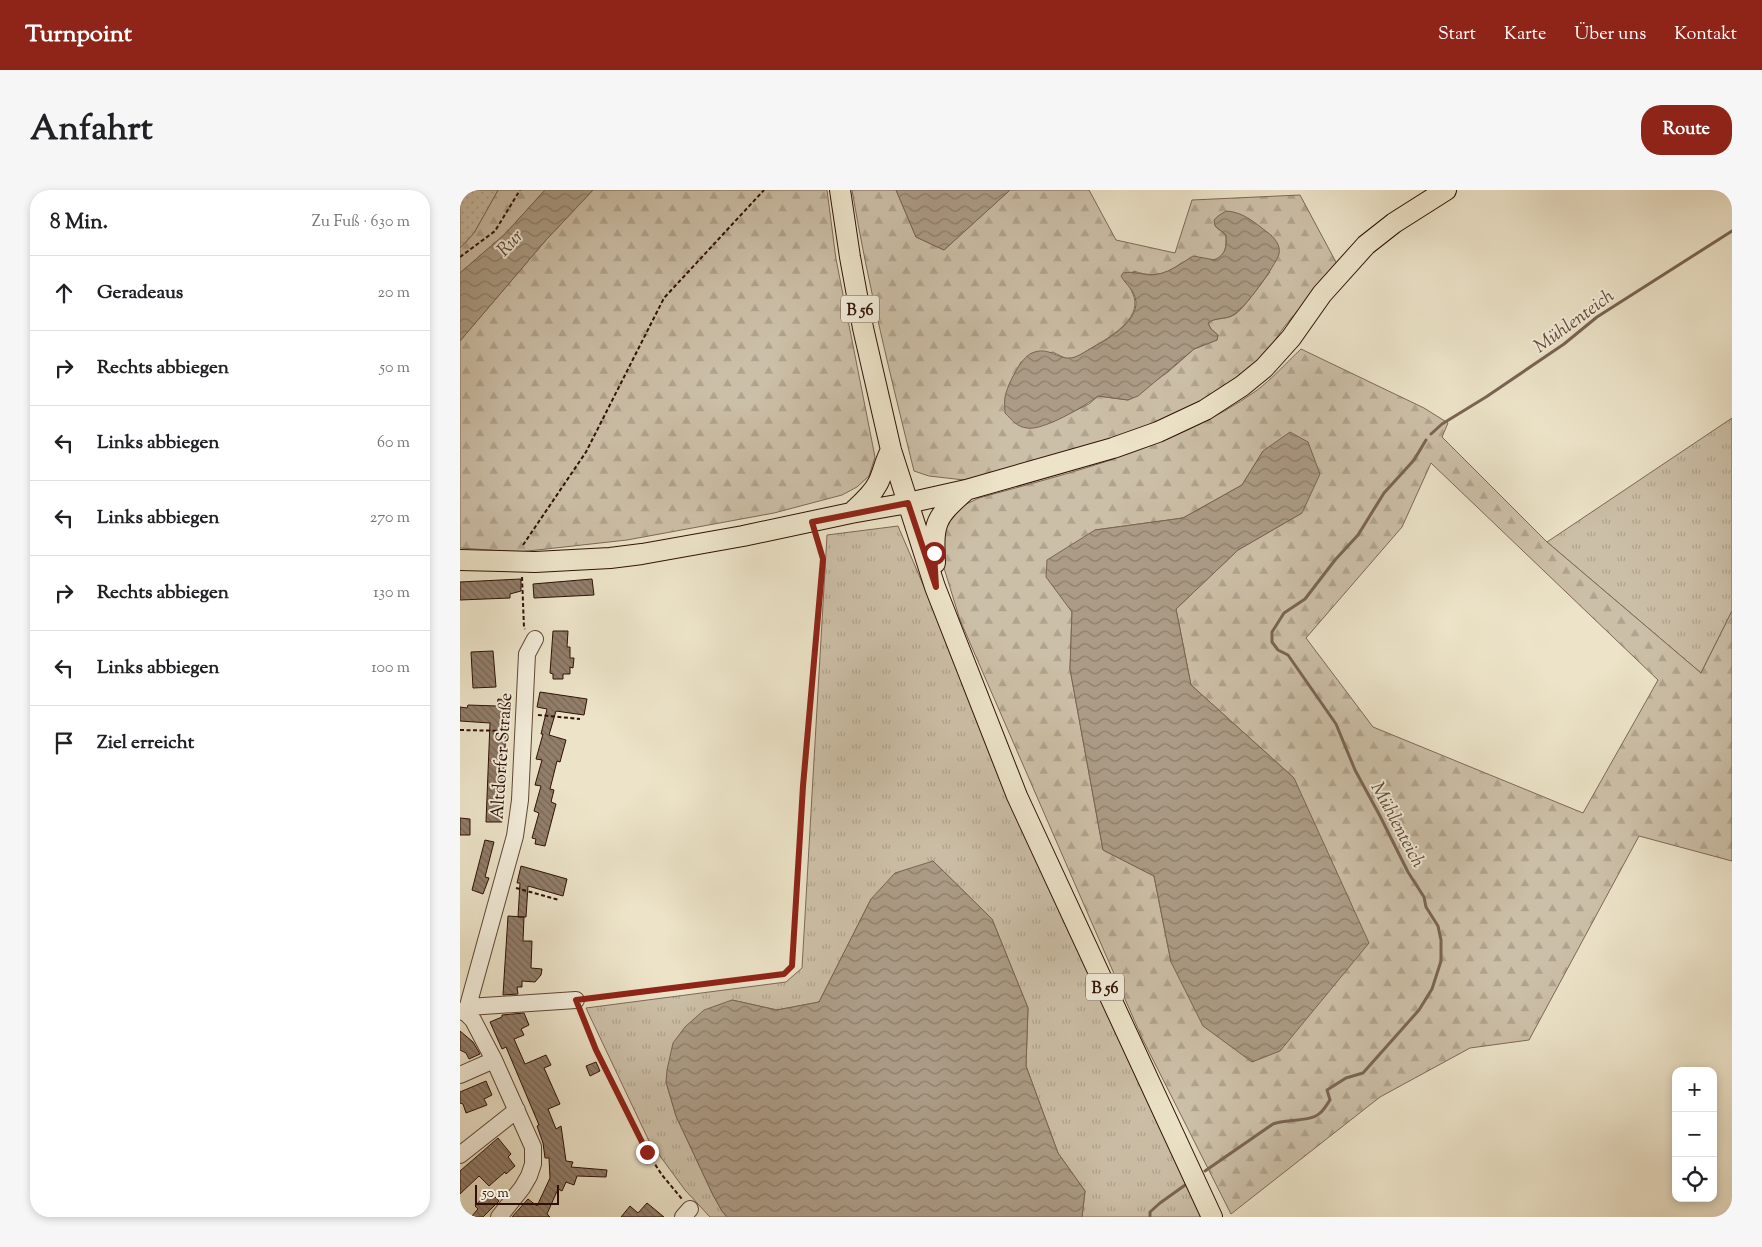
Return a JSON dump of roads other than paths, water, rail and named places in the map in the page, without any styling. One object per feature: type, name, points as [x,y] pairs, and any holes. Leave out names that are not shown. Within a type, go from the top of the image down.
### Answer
[{"type":"main road","name":"B 56","points":[[840,190],[860,310],[891,450],[936,587],[1017,796],[1212,1217]]},
{"type":"main road","points":[[460,560],[535,562],[642,554],[812,522],[966,490],[1113,448],[1158,432],[1205,410],[1242,386],[1264,368],[1291,338],[1322,294],[1349,262],[1366,245],[1433,193]]},
{"type":"main road","points":[[851,513],[865,500],[879,482],[885,461],[891,450]]},
{"type":"main road","points":[[936,587],[934,534],[938,519],[945,509],[966,490]]},
{"type":"street","name":"Altdorfer Straße","points":[[465,1010],[515,836],[520,800],[527,654],[535,639]]},
{"type":"street","points":[[465,1010],[576,1000]]},
{"type":"street","points":[[465,1010],[473,1020],[494,1060],[533,1147],[533,1164],[529,1176],[499,1217]]},
{"type":"street","points":[[460,1075],[494,1060]]},
{"type":"street","points":[[460,1155],[517,1110]]},
{"type":"water","name":"Rur","points":[[545,190],[593,190],[546,240],[460,341],[460,273],[505,234]]},
{"type":"water","points":[[896,190],[1010,190],[944,250],[916,237]]},
{"type":"water","points":[[1226,211],[1243,215],[1270,234],[1278,244],[1279,254],[1266,277],[1238,312],[1230,317],[1208,323],[1211,329],[1218,335],[1217,340],[1194,349],[1138,396],[1128,400],[1098,396],[1064,417],[1034,428],[1020,426],[1005,413],[1006,392],[1015,372],[1023,360],[1032,353],[1043,351],[1065,358],[1074,357],[1104,341],[1126,324],[1135,310],[1136,302],[1132,291],[1121,276],[1123,273],[1156,275],[1173,268],[1193,256],[1215,260],[1222,255],[1226,247],[1226,235],[1215,226],[1214,220]]},
{"type":"water","points":[[1290,432],[1308,442],[1320,474],[1302,513],[1238,550],[1176,609],[1191,685],[1294,778],[1369,943],[1280,1051],[1252,1062],[1203,1026],[1171,962],[1154,876],[1103,850],[1070,669],[1072,612],[1046,577],[1047,560],[1095,530],[1183,518],[1242,485],[1263,451]]},
{"type":"water","points":[[933,861],[992,919],[1028,1008],[1026,1066],[1058,1153],[1085,1191],[1082,1217],[727,1217],[713,1195],[676,1116],[666,1082],[673,1043],[685,1027],[704,1010],[732,1000],[777,1010],[819,1002],[871,899],[895,873]]},
{"type":"waterway","name":"Mühlenteich","points":[[1431,434],[1442,424],[1486,397],[1564,344],[1597,317],[1732,231]]},
{"type":"waterway","name":"Mühlenteich","points":[[1205,1171],[1273,1124],[1311,1118],[1321,1112],[1330,1100],[1327,1090],[1346,1078],[1363,1073],[1419,1010],[1432,989],[1441,961],[1441,940],[1438,926],[1426,907],[1424,897],[1408,872],[1355,770],[1336,724],[1288,655],[1278,650],[1272,642],[1272,632],[1284,613],[1305,599],[1335,560],[1358,535],[1384,493],[1414,460],[1426,440]]},
{"type":"waterway","name":"Mühlenteich","points":[[1150,1217],[1150,1212],[1160,1203],[1188,1183]]}]
